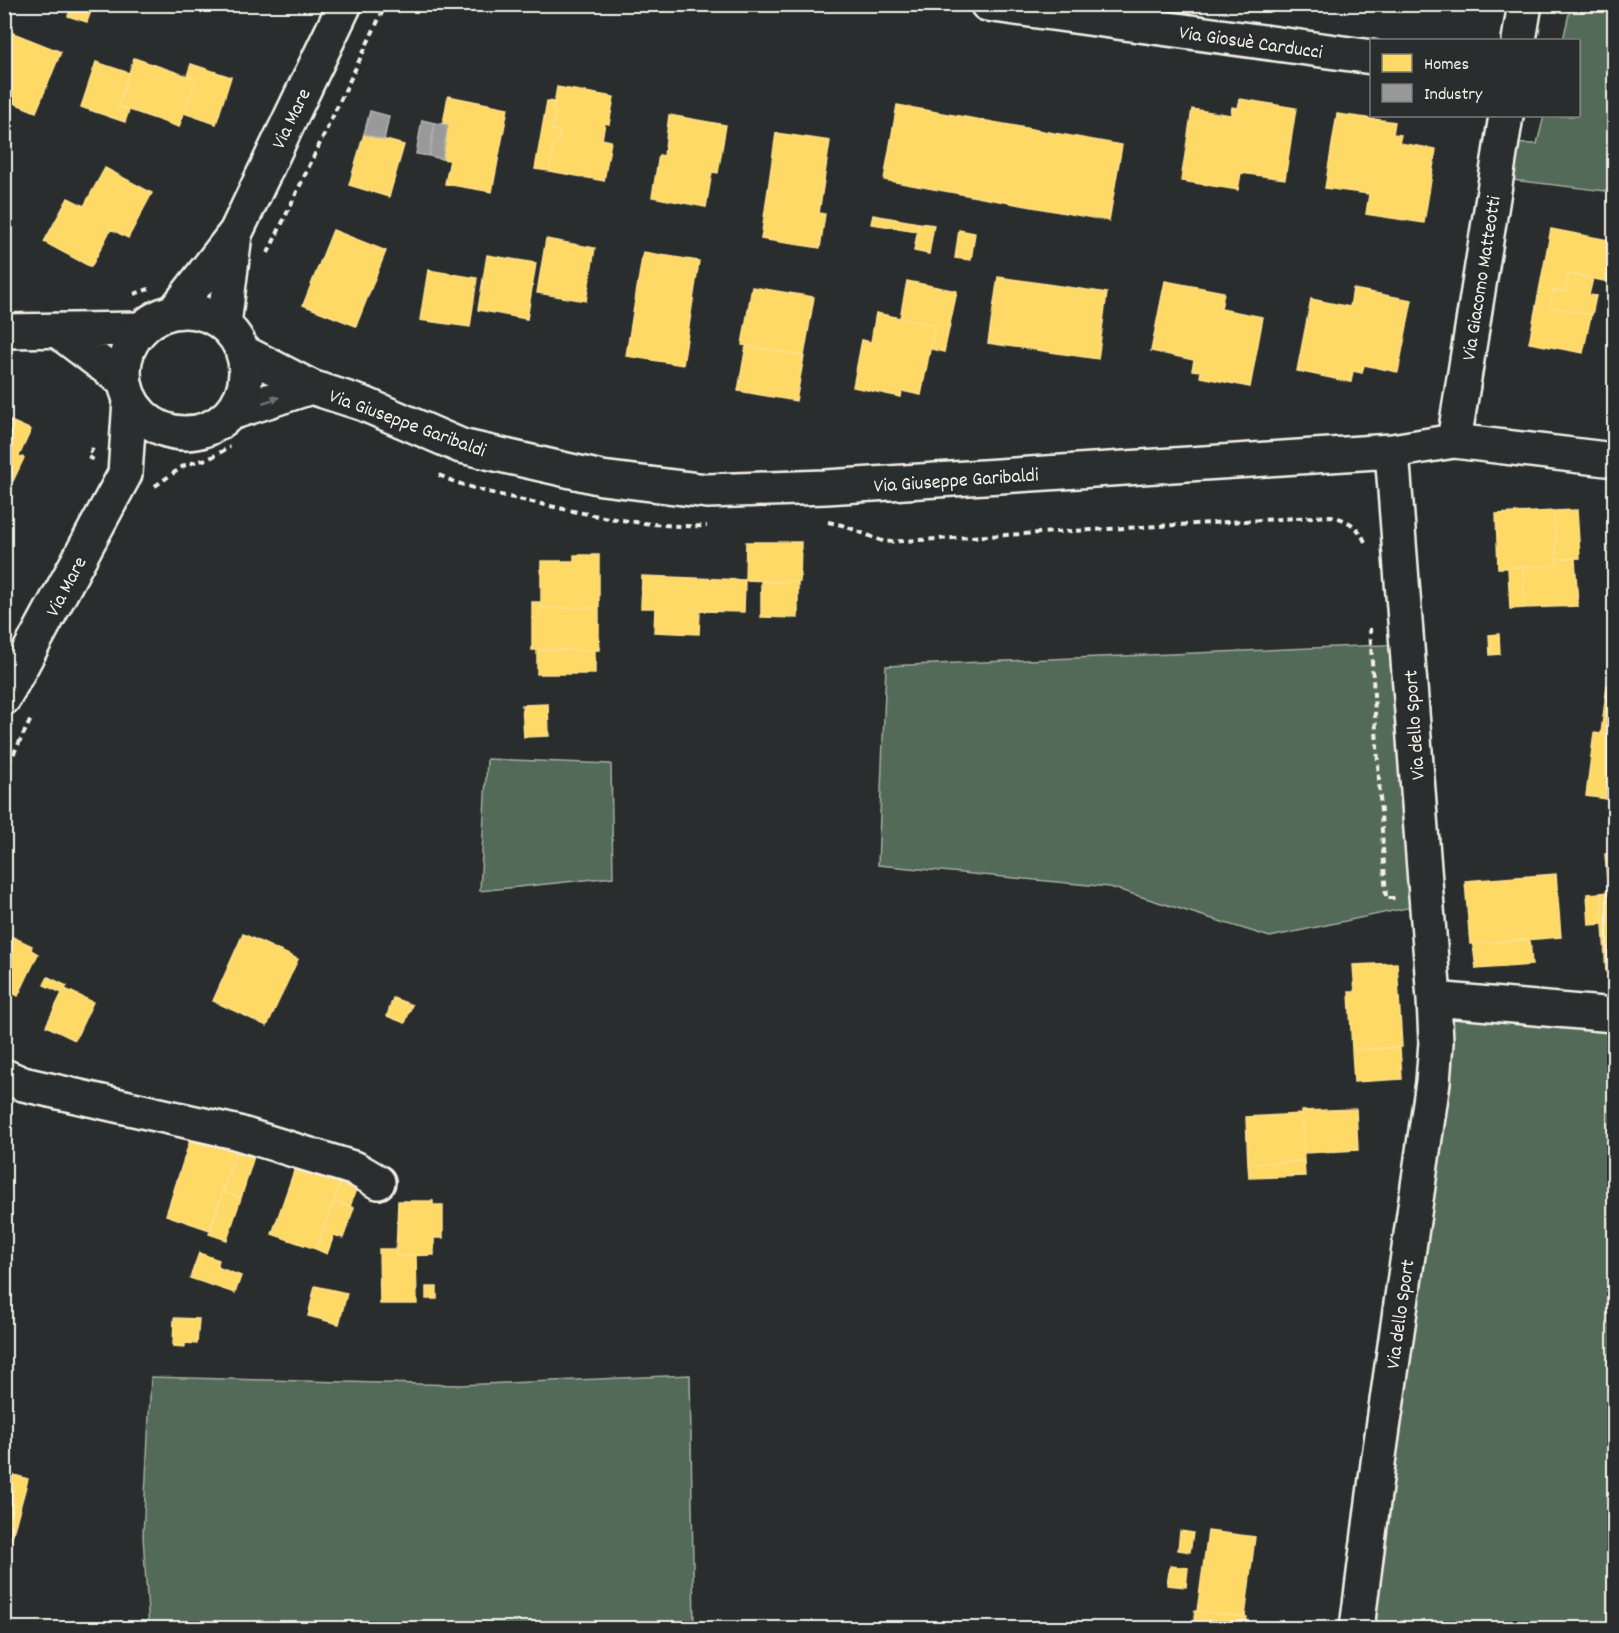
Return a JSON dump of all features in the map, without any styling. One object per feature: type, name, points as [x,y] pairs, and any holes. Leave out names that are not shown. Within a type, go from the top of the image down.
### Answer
[{"type":"street","name":"Via Mare","points":[[139,480],[125,362],[131,344],[142,329],[157,318],[174,312],[236,232],[345,4]]},
{"type":"street","name":"Via Giosuè Carducci","points":[[987,4],[1370,57]]},
{"type":"street","points":[[1519,39],[1526,4]]},
{"type":"street","name":"Via Giacomo Matteotti","points":[[1454,441],[1506,117]]},
{"type":"street","name":"Via Mare","points":[[224,325],[236,232]]},
{"type":"street","points":[[174,312],[192,311],[209,316],[224,325],[235,337],[243,352]]},
{"type":"street","points":[[4,331],[142,329]]},
{"type":"street","points":[[58,331],[127,390],[143,417],[160,428],[181,434]]},
{"type":"street","name":"Via Mare","points":[[4,698],[139,480],[181,434],[200,432],[217,425],[234,428],[245,384],[246,368],[243,352]]},
{"type":"street","name":"Via Giuseppe Garibaldi","points":[[243,352],[310,387],[364,404],[461,446],[602,478],[707,491],[826,487],[1392,451],[1454,441],[1614,460]]},
{"type":"street","name":"Via Giuseppe Garibaldi","points":[[234,428],[310,387]]},
{"type":"street","name":"Via dello Sport","points":[[1357,1629],[1378,1463],[1433,1082],[1436,1042],[1392,451]]},
{"type":"street","points":[[1434,999],[1614,1015]]},
{"type":"street","points":[[4,1076],[23,1084],[235,1132],[356,1168],[378,1182]]},
{"type":"path","points":[[266,257],[386,4]]},
{"type":"path","points":[[123,297],[154,286]]},
{"type":"path","points":[[139,480],[210,458],[234,428]]},
{"type":"path","points":[[88,457],[96,441]]},
{"type":"path","points":[[434,473],[455,483],[585,513],[627,521],[688,527],[712,526]]},
{"type":"path","points":[[819,522],[842,525],[885,542],[1331,516],[1345,519],[1357,527],[1365,541],[1365,553]]},
{"type":"path","points":[[1370,624],[1386,898],[1426,895]]},
{"type":"path","points":[[4,772],[35,711]]},
{"type":"green space","points":[[1571,5],[1614,5],[1614,192],[1496,178],[1502,143],[1537,144],[1544,117],[1580,117],[1580,39],[1563,39]]},
{"type":"green space","points":[[1407,644],[1426,904],[1270,937],[1110,887],[878,865],[886,666]]},
{"type":"green space","points":[[487,759],[611,764],[613,877],[480,891]]},
{"type":"green space","points":[[1434,999],[1614,1015],[1614,1628],[1357,1628]]},
{"type":"green space","points":[[690,1375],[694,1628],[149,1628],[143,1536],[151,1377],[459,1385]]},
{"type":"building: Homes","points":[[72,5],[91,11],[87,22],[68,16]]},
{"type":"building: Homes","points":[[8,31],[61,52],[36,112],[4,99],[4,41]]},
{"type":"building: Homes","points":[[134,58],[196,79],[179,127],[118,106]]},
{"type":"building: Homes","points":[[96,62],[129,73],[118,106],[129,110],[125,122],[81,107]]},
{"type":"building: Homes","points":[[191,64],[231,77],[216,124],[184,113],[196,79],[187,76]]},
{"type":"building: Homes","points":[[557,87],[614,97],[609,124],[605,123],[602,139],[611,141],[604,181],[549,171],[554,142],[558,142],[560,131],[552,130],[556,112],[553,111]]},
{"type":"building: Homes","points":[[448,96],[508,108],[492,192],[445,184],[450,160],[442,159],[448,125],[443,124]]},
{"type":"building: Homes","points":[[1240,99],[1296,108],[1285,179],[1241,173],[1238,190],[1181,181],[1192,109],[1231,115],[1232,107],[1238,108]]},
{"type":"building: Homes","points":[[547,101],[554,102],[553,111],[556,112],[552,130],[560,131],[558,142],[554,142],[549,171],[535,169]]},
{"type":"building: Homes","points":[[897,105],[1122,145],[1109,221],[884,180]]},
{"type":"building: Homes","points":[[1337,114],[1395,122],[1393,134],[1401,135],[1399,143],[1436,149],[1424,223],[1366,214],[1369,194],[1325,188]]},
{"type":"building: Homes","points":[[669,115],[726,125],[718,173],[712,172],[706,207],[652,197],[659,155],[664,156]]},
{"type":"building: Homes","points":[[776,133],[830,141],[819,213],[825,214],[820,248],[761,239]]},
{"type":"building: Homes","points":[[364,134],[404,145],[389,197],[349,185]]},
{"type":"building: Homes","points":[[105,168],[152,193],[128,238],[111,229],[91,267],[44,242],[68,198],[84,206]]},
{"type":"building: Homes","points":[[1614,190],[1614,210],[1611,209]]},
{"type":"building: Homes","points":[[873,215],[919,223],[917,231],[871,224]]},
{"type":"building: Homes","points":[[919,223],[934,225],[929,254],[914,251]]},
{"type":"building: Homes","points":[[1551,229],[1614,241],[1610,282],[1569,274],[1565,292],[1553,290],[1550,307],[1591,315],[1583,353],[1529,343]]},
{"type":"building: Homes","points":[[333,230],[386,251],[356,326],[303,305]]},
{"type":"building: Homes","points":[[959,230],[975,233],[971,260],[955,258]]},
{"type":"building: Homes","points":[[546,239],[595,248],[586,301],[537,293]]},
{"type":"building: Homes","points":[[643,252],[699,261],[683,365],[626,356]]},
{"type":"building: Homes","points":[[487,255],[536,263],[527,319],[478,310]]},
{"type":"building: Homes","points":[[428,270],[477,278],[470,327],[420,320]]},
{"type":"building: Homes","points":[[1569,274],[1593,278],[1589,295],[1596,296],[1592,315],[1550,307],[1553,290],[1565,292]]},
{"type":"building: Homes","points":[[998,277],[1107,293],[1098,359],[988,343]]},
{"type":"building: Homes","points":[[907,281],[957,291],[944,352],[931,349],[935,325],[900,318]]},
{"type":"building: Homes","points":[[1165,281],[1224,292],[1221,309],[1263,317],[1250,387],[1200,377],[1201,371],[1192,370],[1194,360],[1151,351]]},
{"type":"building: Homes","points":[[752,287],[814,297],[804,356],[742,345]]},
{"type":"building: Homes","points":[[1353,289],[1412,300],[1398,372],[1364,365],[1362,373],[1353,371],[1351,382],[1297,371],[1311,299],[1350,307]]},
{"type":"building: Homes","points":[[876,313],[935,325],[921,395],[902,391],[901,397],[853,387],[862,340],[871,342]]},
{"type":"building: Homes","points":[[746,346],[804,356],[796,401],[738,391]]},
{"type":"building: Homes","points":[[4,418],[31,430],[19,456],[24,458],[13,481],[4,477]]},
{"type":"building: Homes","points":[[1577,510],[1580,558],[1557,559],[1554,511]]},
{"type":"building: Homes","points":[[1554,511],[1557,565],[1498,568],[1496,514]]},
{"type":"building: Homes","points":[[746,542],[801,542],[800,582],[745,580]]},
{"type":"building: Homes","points":[[574,555],[599,555],[599,608],[541,608],[541,561],[574,561]]},
{"type":"building: Homes","points":[[1575,558],[1578,606],[1525,608],[1523,567],[1557,565],[1557,559]]},
{"type":"building: Homes","points":[[1523,567],[1525,608],[1510,609],[1508,568]]},
{"type":"building: Homes","points":[[642,576],[745,580],[744,612],[700,611],[699,634],[654,632],[655,608],[641,608]]},
{"type":"building: Homes","points":[[761,582],[798,582],[798,618],[761,617]]},
{"type":"building: Homes","points":[[532,602],[541,602],[541,608],[599,608],[599,650],[532,650]]},
{"type":"building: Homes","points":[[1499,634],[1500,654],[1490,655],[1489,635]]},
{"type":"building: Homes","points":[[537,650],[595,650],[595,674],[537,674]]},
{"type":"building: Homes","points":[[1607,685],[1614,686],[1614,736],[1601,734]]},
{"type":"building: Homes","points":[[548,704],[549,736],[524,737],[522,705]]},
{"type":"building: Homes","points":[[1594,733],[1614,736],[1614,800],[1586,796]]},
{"type":"building: Homes","points":[[1614,853],[1614,972],[1606,972],[1601,893],[1608,892],[1605,854]]},
{"type":"building: Homes","points":[[1556,874],[1561,937],[1470,944],[1465,881]]},
{"type":"building: Homes","points":[[1601,893],[1603,924],[1589,925],[1587,894]]},
{"type":"building: Homes","points":[[4,933],[32,946],[31,950],[38,954],[18,996],[11,992],[4,1006]]},
{"type":"building: Homes","points":[[243,934],[298,959],[267,1026],[213,1001]]},
{"type":"building: Homes","points":[[1530,939],[1532,965],[1476,969],[1473,944]]},
{"type":"building: Homes","points":[[1397,963],[1402,1047],[1352,1050],[1349,992],[1355,992],[1353,965]]},
{"type":"building: Homes","points":[[48,977],[67,986],[65,989],[93,1002],[75,1040],[46,1026],[62,993],[44,985]]},
{"type":"building: Homes","points":[[393,998],[412,1005],[405,1023],[387,1016]]},
{"type":"building: Homes","points":[[1400,1048],[1402,1079],[1354,1082],[1352,1050]]},
{"type":"building: Homes","points":[[1356,1109],[1358,1150],[1304,1153],[1302,1111]]},
{"type":"building: Homes","points":[[1302,1114],[1304,1161],[1248,1164],[1246,1117]]},
{"type":"building: Homes","points":[[194,1128],[237,1147],[210,1230],[166,1215]]},
{"type":"building: Homes","points":[[237,1147],[255,1153],[241,1198],[223,1192]]},
{"type":"building: Homes","points":[[299,1157],[344,1173],[316,1249],[272,1234]]},
{"type":"building: Homes","points":[[1304,1161],[1305,1176],[1249,1178],[1248,1164]]},
{"type":"building: Homes","points":[[342,1177],[358,1183],[350,1207],[334,1201]]},
{"type":"building: Homes","points":[[223,1192],[241,1198],[227,1240],[209,1234]]},
{"type":"building: Homes","points":[[334,1201],[354,1208],[343,1238],[334,1235],[327,1254],[316,1249]]},
{"type":"building: Homes","points":[[398,1201],[433,1201],[433,1205],[443,1205],[443,1238],[434,1238],[434,1255],[396,1256]]},
{"type":"building: Homes","points":[[379,1249],[396,1249],[396,1256],[416,1255],[417,1304],[380,1304]]},
{"type":"building: Homes","points":[[199,1253],[219,1260],[217,1267],[241,1276],[235,1293],[190,1278]]},
{"type":"building: Homes","points":[[315,1286],[347,1293],[339,1324],[308,1316]]},
{"type":"building: Homes","points":[[426,1287],[437,1287],[437,1299],[426,1299]]},
{"type":"building: Homes","points":[[174,1318],[199,1319],[197,1344],[185,1343],[185,1347],[173,1346]]},
{"type":"building: Homes","points":[[4,1472],[28,1479],[4,1566]]},
{"type":"building: Homes","points":[[1180,1531],[1193,1533],[1190,1552],[1178,1550]]},
{"type":"building: Homes","points":[[1208,1531],[1255,1537],[1245,1617],[1197,1611]]},
{"type":"building: Homes","points":[[1170,1566],[1188,1568],[1186,1587],[1167,1585]]},
{"type":"building: Homes","points":[[1195,1611],[1247,1617],[1246,1628],[1193,1628]]},
{"type":"building: Industry","points":[[370,111],[389,116],[384,140],[364,134]]},
{"type":"building: Industry","points":[[422,120],[435,123],[429,156],[416,154]]},
{"type":"building: Industry","points":[[435,123],[448,125],[442,159],[429,156]]}]
